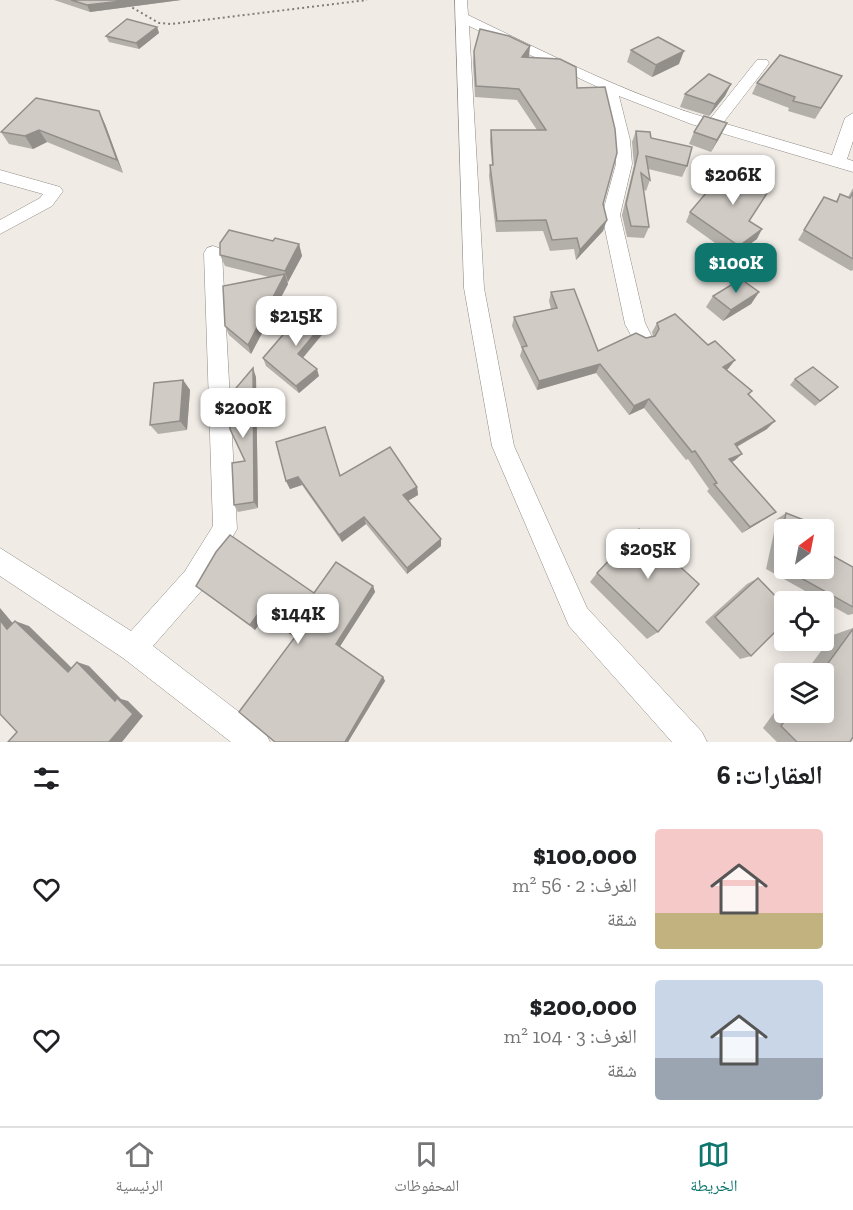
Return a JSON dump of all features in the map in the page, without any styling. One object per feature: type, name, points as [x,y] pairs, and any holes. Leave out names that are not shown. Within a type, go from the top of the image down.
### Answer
[{"type":"street","points":[[462,9],[609,86],[677,113],[845,165],[853,118]]},
{"type":"street","points":[[462,9],[474,288],[503,446],[578,617],[692,742]]},
{"type":"street","points":[[714,124],[762,63]]},
{"type":"street","points":[[609,86],[622,140],[624,164],[611,215],[635,324],[642,337]]},
{"type":"street","points":[[0,176],[54,190],[46,202],[0,228]]},
{"type":"street","points":[[133,648],[194,580],[225,529],[213,253]]},
{"type":"street","points":[[0,561],[133,648],[255,742]]},
{"type":"path","points":[[120,2],[159,23],[171,24],[367,0]]},
{"type":"building","points":[[71,0],[130,0],[87,5]]},
{"type":"building","points":[[127,19],[157,27],[136,43],[106,36]]},
{"type":"building","points":[[480,29],[509,36],[530,46],[522,57],[560,59],[576,67],[577,88],[605,87],[615,129],[617,153],[603,204],[607,220],[580,250],[577,238],[552,240],[546,220],[497,221],[490,165],[493,165],[491,130],[546,130],[519,89],[476,86],[474,51]]},
{"type":"building","points":[[658,37],[684,51],[656,65],[631,50]]},
{"type":"building","points":[[780,55],[842,76],[821,108],[793,101],[795,97],[757,83]]},
{"type":"building","points":[[709,74],[731,84],[715,104],[685,94]]},
{"type":"building","points":[[36,98],[99,111],[117,160],[39,130],[25,136],[1,132]]},
{"type":"building","points":[[704,116],[727,123],[717,140],[694,132]]},
{"type":"building","points":[[636,131],[650,132],[651,138],[692,147],[687,166],[646,156],[650,180],[641,173],[649,227],[631,226],[626,204],[638,153]]},
{"type":"building","points":[[736,170],[773,184],[749,221],[762,229],[739,246],[690,212],[717,180]]},
{"type":"building","points":[[853,192],[853,259],[804,230],[824,197],[837,202],[840,194],[850,198]]},
{"type":"building","points":[[229,230],[273,241],[275,238],[299,244],[285,271],[220,255],[220,243]]},
{"type":"building","points":[[285,274],[248,345],[225,326],[223,286]]},
{"type":"building","points":[[741,279],[759,292],[731,310],[713,296]]},
{"type":"building","points":[[574,289],[598,351],[636,333],[646,338],[655,336],[659,329],[657,323],[675,314],[708,345],[715,341],[735,360],[723,367],[752,391],[748,394],[775,421],[735,444],[742,454],[729,459],[776,512],[750,527],[714,484],[717,483],[695,451],[692,452],[649,399],[634,406],[600,364],[539,381],[522,347],[527,346],[514,317],[557,308],[551,292]]},
{"type":"building","points":[[307,307],[328,318],[298,354],[317,369],[296,386],[263,358]]},
{"type":"building","points":[[813,367],[838,387],[820,401],[795,379]]},
{"type":"building","points":[[253,368],[254,502],[234,505],[232,463],[245,461],[230,429],[228,393],[231,394]]},
{"type":"building","points":[[183,380],[180,421],[150,425],[154,383]]},
{"type":"building","points":[[325,427],[340,476],[390,447],[417,487],[403,495],[441,539],[407,568],[364,517],[339,535],[298,477],[286,481],[276,442]]},
{"type":"building","points":[[786,513],[801,519],[785,519]]},
{"type":"building","points":[[639,529],[699,584],[658,632],[597,573]]},
{"type":"building","points":[[230,535],[314,593],[336,562],[373,586],[336,644],[383,677],[345,742],[275,742],[239,712],[295,637],[260,611],[250,625],[196,586],[216,552]]},
{"type":"building","points":[[834,557],[853,567],[853,607],[834,596],[834,591],[824,591],[803,579],[834,579]]},
{"type":"building","points":[[758,578],[774,595],[774,633],[751,656],[715,617]]},
{"type":"building","points":[[0,620],[7,629],[15,621],[68,672],[77,662],[115,701],[117,698],[133,714],[109,742],[8,742],[17,732],[0,714]]},
{"type":"building","points":[[853,629],[853,737],[850,742],[797,742],[781,726],[783,723],[834,723],[834,663],[828,663]]}]
